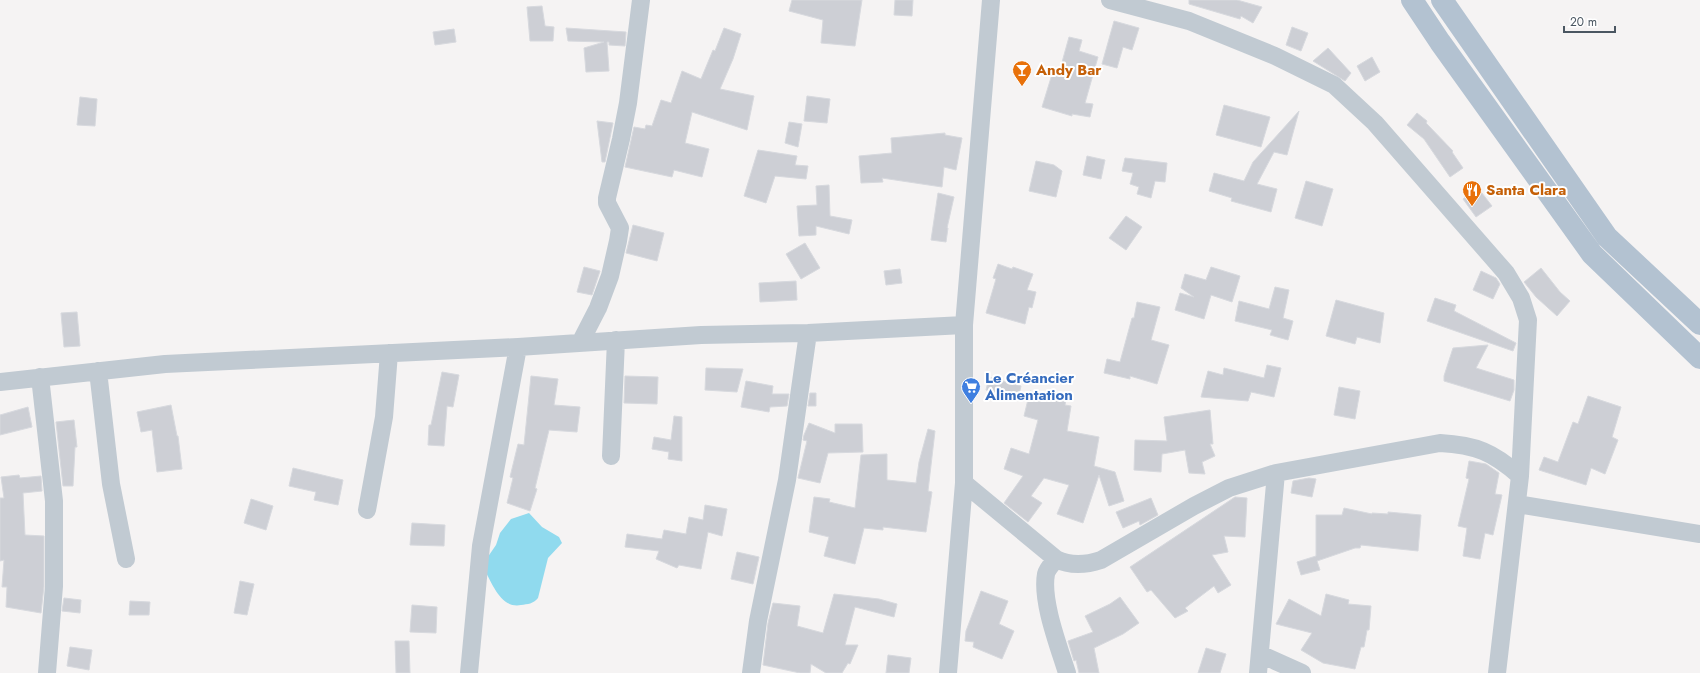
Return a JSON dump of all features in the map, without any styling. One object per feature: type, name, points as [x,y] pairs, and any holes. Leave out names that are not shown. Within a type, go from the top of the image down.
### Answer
[{"type":"main road","points":[[1412,0],[1440,42],[1592,254],[1700,358]]},
{"type":"main road","points":[[1442,0],[1607,237],[1700,324]]},
{"type":"street","points":[[580,343],[598,308],[610,276],[619,234],[620,228],[607,204],[607,198],[622,139],[641,0]]},
{"type":"street","points":[[948,673],[964,483],[964,325],[991,0]]},
{"type":"street","points":[[1110,0],[1189,21],[1275,56],[1334,85],[1375,123],[1506,273],[1521,298],[1528,320],[1520,476],[1497,673]]},
{"type":"street","points":[[0,382],[165,364],[518,347],[701,335],[808,333],[964,325]]},
{"type":"street","points":[[751,673],[758,621],[787,480],[808,333]]},
{"type":"street","points":[[611,456],[616,340]]},
{"type":"street","points":[[469,673],[481,546],[518,347]]},
{"type":"street","points":[[366,510],[384,417],[389,353]]},
{"type":"street","points":[[98,371],[111,484],[126,559]]},
{"type":"street","points":[[40,377],[54,501],[54,586],[47,673]]},
{"type":"street","points":[[964,483],[1056,559],[1065,564],[1090,563],[1101,560],[1228,488],[1276,473],[1440,443],[1462,444],[1482,450],[1501,459],[1520,476]]},
{"type":"street","points":[[1258,673],[1276,473]]},
{"type":"street","points":[[1516,504],[1700,534]]},
{"type":"street","points":[[1056,559],[1046,573],[1046,593],[1053,631],[1067,673]]},
{"type":"street","points":[[1260,654],[1302,673]]},
{"type":"water","points":[[529,513],[542,527],[559,537],[562,543],[548,558],[538,598],[530,603],[514,605],[507,603],[502,599],[493,587],[483,567],[485,561],[496,545],[500,533],[511,519]]},
{"type":"building","points":[[792,0],[862,0],[855,46],[821,43],[823,20],[789,11]]},
{"type":"building","points":[[895,0],[913,0],[912,16],[894,15]]},
{"type":"building","points":[[1189,0],[1237,0],[1262,7],[1253,23],[1241,16],[1240,19],[1189,4]]},
{"type":"building","points":[[542,6],[545,26],[554,27],[553,41],[530,41],[527,7]]},
{"type":"building","points":[[1114,21],[1139,28],[1132,50],[1123,47],[1117,68],[1102,64]]},
{"type":"building","points":[[1292,27],[1308,33],[1301,51],[1286,45]]},
{"type":"building","points":[[566,28],[626,32],[625,46],[609,45],[609,42],[607,42],[609,71],[586,72],[584,48],[604,42],[568,41]]},
{"type":"building","points":[[724,28],[741,34],[733,59],[720,89],[754,96],[747,130],[692,112],[685,143],[709,149],[702,177],[674,170],[672,177],[625,167],[634,127],[645,129],[646,125],[652,126],[661,100],[671,103],[682,71],[701,79],[713,50],[715,51]]},
{"type":"building","points":[[454,29],[456,42],[435,45],[433,32]]},
{"type":"building","points":[[1069,37],[1082,40],[1079,51],[1098,57],[1085,103],[1093,104],[1090,117],[1072,114],[1072,116],[1042,107],[1053,71],[1059,73]]},
{"type":"building","points":[[1328,48],[1351,73],[1345,81],[1313,61]]},
{"type":"building","points":[[1372,57],[1380,72],[1365,81],[1357,66]]},
{"type":"building","points":[[807,96],[830,99],[827,123],[804,121]]},
{"type":"building","points":[[80,97],[97,99],[95,126],[77,125]]},
{"type":"building","points":[[1224,105],[1270,117],[1261,147],[1216,135]]},
{"type":"building","points":[[1299,111],[1287,155],[1274,152],[1257,184],[1277,189],[1271,212],[1231,201],[1232,198],[1209,191],[1214,173],[1244,181],[1253,162]]},
{"type":"building","points":[[1417,113],[1427,121],[1426,123],[1453,151],[1452,152],[1463,168],[1450,177],[1424,139],[1407,125]]},
{"type":"building","points":[[597,121],[613,123],[605,162],[602,162]]},
{"type":"building","points":[[789,122],[802,124],[798,147],[785,143]]},
{"type":"building","points":[[945,133],[945,135],[962,138],[956,170],[944,167],[942,187],[882,178],[883,182],[861,183],[859,156],[892,153],[891,138]]},
{"type":"building","points":[[758,150],[797,156],[795,165],[808,166],[806,179],[775,176],[766,203],[744,196]]},
{"type":"building","points":[[1087,156],[1105,160],[1101,179],[1083,175]]},
{"type":"building","points":[[1125,158],[1167,163],[1165,182],[1155,181],[1151,198],[1137,194],[1139,187],[1130,184],[1133,173],[1122,171]]},
{"type":"building","points":[[1036,161],[1054,165],[1062,171],[1056,197],[1029,191]]},
{"type":"building","points":[[1306,181],[1333,189],[1322,226],[1295,218]]},
{"type":"building","points":[[829,185],[830,216],[852,220],[849,234],[816,226],[816,235],[799,236],[797,206],[817,205],[816,186]]},
{"type":"building","points":[[1478,188],[1492,206],[1476,217],[1463,199]]},
{"type":"building","points":[[938,193],[954,197],[947,228],[946,242],[931,240]]},
{"type":"building","points":[[1126,216],[1142,227],[1126,250],[1109,238]]},
{"type":"building","points":[[633,225],[664,233],[657,261],[626,253]]},
{"type":"building","points":[[805,243],[820,268],[801,279],[786,254]]},
{"type":"building","points":[[998,264],[1012,269],[1013,267],[1033,274],[1027,290],[1036,292],[1032,308],[1029,307],[1025,324],[986,313],[996,279],[993,278]]},
{"type":"building","points":[[584,267],[600,271],[592,295],[577,292]]},
{"type":"building","points":[[1211,267],[1240,276],[1232,302],[1211,295],[1204,319],[1175,310],[1180,293],[1194,297],[1181,288],[1185,274],[1206,280]]},
{"type":"building","points":[[1541,268],[1560,292],[1570,301],[1557,316],[1536,297],[1524,282]]},
{"type":"building","points":[[900,269],[902,283],[886,285],[884,271]]},
{"type":"building","points":[[1481,271],[1496,278],[1500,284],[1493,299],[1473,290]]},
{"type":"building","points":[[796,281],[797,300],[760,302],[759,283]]},
{"type":"building","points":[[1275,287],[1289,290],[1283,318],[1293,321],[1288,340],[1270,335],[1272,330],[1235,321],[1239,301],[1269,309]]},
{"type":"building","points":[[1435,298],[1456,305],[1454,311],[1516,343],[1513,351],[1427,321]]},
{"type":"building","points":[[1336,300],[1384,313],[1380,343],[1357,337],[1355,344],[1326,336]]},
{"type":"building","points":[[1137,302],[1160,307],[1151,340],[1169,345],[1157,384],[1130,376],[1130,379],[1104,373],[1107,359],[1120,362],[1132,318],[1134,318]]},
{"type":"building","points":[[77,312],[80,346],[64,347],[61,313]]},
{"type":"building","points":[[1488,345],[1476,368],[1514,380],[1514,390],[1510,401],[1444,381],[1444,376],[1453,348]]},
{"type":"building","points":[[1267,365],[1281,368],[1274,397],[1251,392],[1248,401],[1201,397],[1208,371],[1223,375],[1224,368],[1264,378]]},
{"type":"building","points":[[706,368],[743,369],[737,392],[705,390]]},
{"type":"building","points":[[442,372],[459,375],[453,407],[447,406],[444,446],[428,445],[429,425],[431,425]]},
{"type":"building","points":[[531,376],[558,379],[554,405],[580,407],[577,432],[549,430],[535,488],[537,489],[530,511],[507,503],[513,478],[510,477],[518,444],[524,445]]},
{"type":"building","points":[[625,376],[658,377],[657,404],[624,403]]},
{"type":"building","points":[[989,377],[1021,386],[1018,399],[986,390]]},
{"type":"building","points":[[746,381],[773,386],[772,394],[789,394],[787,406],[770,407],[769,412],[741,407]]},
{"type":"building","points":[[1339,387],[1360,391],[1355,419],[1334,415]]},
{"type":"building","points":[[1030,391],[1066,400],[1065,405],[1071,406],[1067,431],[1099,437],[1094,466],[1115,472],[1124,501],[1109,506],[1099,475],[1083,523],[1057,514],[1069,485],[1044,478],[1031,496],[1042,503],[1028,522],[1004,503],[1023,476],[1004,469],[1011,448],[1029,454],[1038,420],[1024,416]]},
{"type":"building","points":[[810,393],[816,393],[816,406],[808,406]]},
{"type":"building","points":[[1588,396],[1621,407],[1612,437],[1618,440],[1605,474],[1591,468],[1586,485],[1539,470],[1544,457],[1558,462],[1573,422],[1578,424]]},
{"type":"building","points":[[171,405],[178,436],[182,469],[157,472],[152,430],[141,432],[137,412]]},
{"type":"building","points":[[28,407],[32,427],[0,435],[0,415]]},
{"type":"building","points":[[1210,410],[1213,444],[1210,444],[1215,456],[1202,462],[1205,474],[1189,473],[1185,450],[1162,454],[1161,472],[1134,470],[1135,440],[1167,441],[1164,417]]},
{"type":"building","points":[[674,416],[682,417],[682,461],[668,459],[669,452],[652,449],[654,437],[671,440]]},
{"type":"building","points":[[74,420],[77,447],[75,447],[73,486],[63,486],[56,422]]},
{"type":"building","points":[[809,423],[835,433],[835,424],[862,424],[863,452],[828,453],[820,483],[798,478],[807,441],[803,440],[804,435]]},
{"type":"building","points":[[928,429],[935,431],[928,491],[932,492],[926,532],[883,527],[883,530],[864,528],[855,564],[824,556],[829,537],[809,532],[814,497],[830,499],[829,502],[855,508],[861,455],[887,454],[887,480],[916,483],[919,462]]},
{"type":"building","points":[[1469,461],[1486,464],[1499,473],[1495,494],[1502,495],[1493,535],[1485,533],[1480,559],[1463,556],[1467,528],[1458,526],[1469,479],[1466,478]]},
{"type":"building","points":[[293,468],[343,480],[338,505],[314,500],[316,492],[289,486]]},
{"type":"building","points":[[19,475],[20,478],[41,476],[42,491],[23,493],[25,535],[44,536],[44,586],[41,613],[6,607],[7,587],[2,587],[4,560],[0,561],[0,498],[4,498],[1,477]]},
{"type":"building","points":[[1309,478],[1316,479],[1312,497],[1291,493],[1293,481]]},
{"type":"building","points":[[1235,497],[1247,498],[1245,537],[1224,536],[1228,552],[1212,555],[1231,585],[1218,593],[1214,586],[1185,608],[1188,611],[1175,618],[1151,590],[1147,592],[1130,567]]},
{"type":"building","points":[[1151,498],[1158,515],[1140,525],[1139,521],[1123,528],[1116,512]]},
{"type":"building","points":[[251,499],[273,506],[266,530],[244,523]]},
{"type":"building","points":[[705,505],[727,509],[722,536],[708,532],[701,569],[679,565],[677,568],[656,559],[659,551],[625,547],[627,534],[662,539],[664,530],[686,534],[689,517],[703,520]]},
{"type":"building","points":[[1344,508],[1372,514],[1388,514],[1388,512],[1421,515],[1418,551],[1361,545],[1360,548],[1355,548],[1317,561],[1320,570],[1301,575],[1297,562],[1316,556],[1316,515],[1342,515]]},
{"type":"building","points":[[412,523],[445,525],[444,546],[410,545]]},
{"type":"building","points":[[737,552],[759,557],[753,584],[731,579]]},
{"type":"building","points":[[240,581],[254,584],[247,615],[234,613]]},
{"type":"building","points":[[981,591],[1008,601],[999,624],[1014,631],[1002,659],[973,647],[974,642],[965,641],[966,631]]},
{"type":"building","points":[[834,594],[879,599],[897,604],[894,617],[855,607],[845,645],[858,645],[850,664],[848,663],[842,673],[826,673],[811,664],[810,673],[800,673],[763,665],[768,623],[773,603],[800,606],[797,626],[823,633]]},
{"type":"building","points":[[1326,594],[1349,600],[1348,604],[1371,606],[1369,630],[1367,630],[1364,647],[1361,647],[1355,669],[1323,663],[1301,650],[1312,633],[1276,624],[1289,599],[1321,616]]},
{"type":"building","points":[[1120,597],[1139,623],[1123,634],[1094,648],[1099,673],[1079,673],[1076,660],[1074,661],[1068,641],[1093,632],[1085,616],[1110,604]]},
{"type":"building","points":[[64,598],[81,600],[80,613],[62,611]]},
{"type":"building","points":[[130,601],[150,602],[149,615],[129,615]]},
{"type":"building","points":[[412,605],[437,607],[436,633],[410,632]]},
{"type":"building","points":[[395,641],[409,641],[410,673],[396,673]]},
{"type":"building","points":[[70,647],[92,650],[89,670],[67,666]]},
{"type":"building","points":[[1206,648],[1226,654],[1220,673],[1198,673]]},
{"type":"building","points":[[888,655],[911,658],[909,673],[886,673]]},
{"type":"place","name":"Andy Bar","points":[[1022,87]]},
{"type":"place","name":"Santa Clara","points":[[1472,207]]},
{"type":"place","name":"Le Créancier Alimentation","points":[[971,404]]}]
